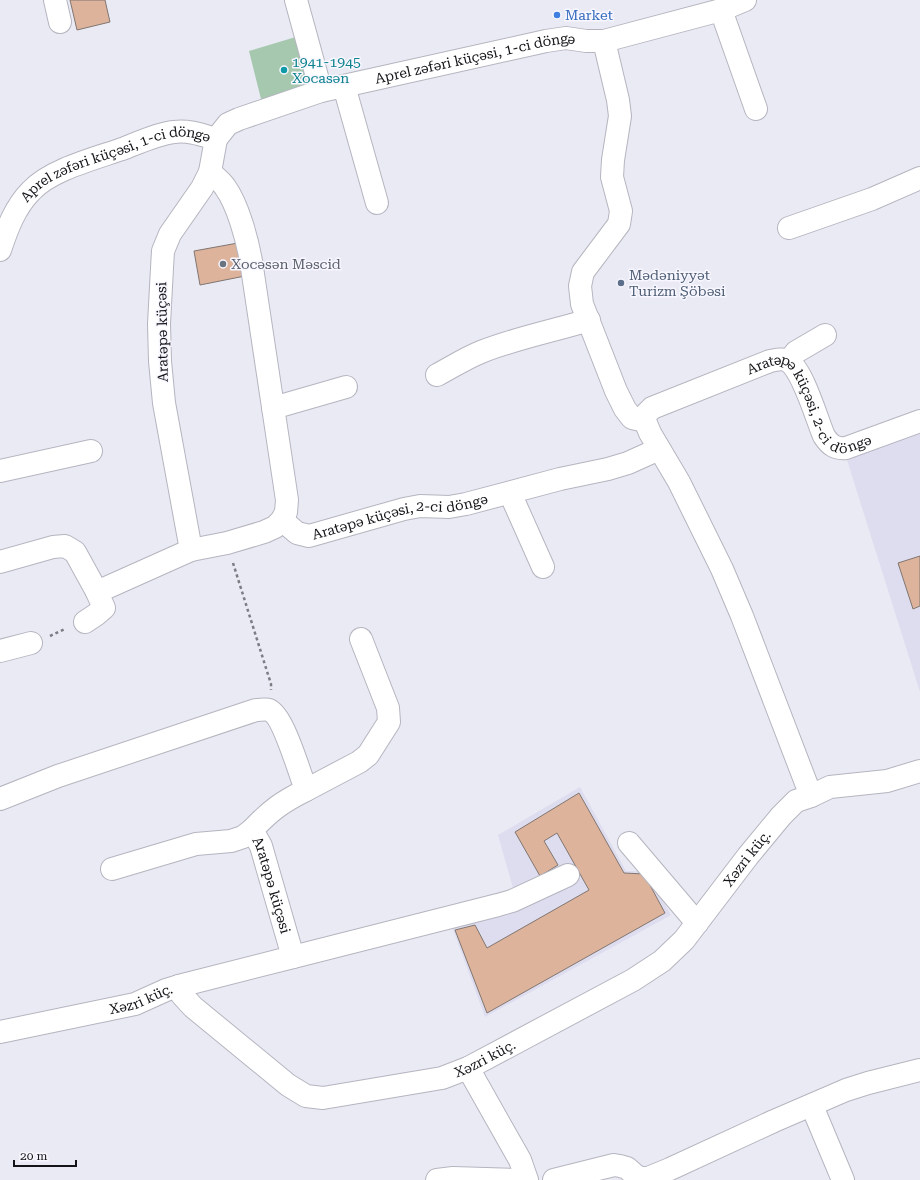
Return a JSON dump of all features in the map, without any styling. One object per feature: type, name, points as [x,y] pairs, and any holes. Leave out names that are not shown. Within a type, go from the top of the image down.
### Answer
[{"type":"street","points":[[55,0],[60,22]]},
{"type":"street","points":[[296,0],[321,91]]},
{"type":"street","name":"Aprel zəfəri küçəsi, 1-ci döngə","points":[[0,250],[9,225],[30,191],[41,181],[56,173],[154,137],[174,132],[193,132],[216,139],[228,124],[321,91],[546,41],[566,38],[586,41],[604,41],[721,10],[745,0]]},
{"type":"street","points":[[721,10],[756,109]]},
{"type":"street","points":[[604,41],[618,100],[620,116],[613,160],[612,177],[621,212],[619,224],[583,272],[580,286],[582,304],[616,391],[632,418],[645,421],[650,433],[679,482],[722,569],[742,616],[811,796]]},
{"type":"street","points":[[344,86],[377,203]]},
{"type":"street","name":"Aratəpə küçəsi","points":[[191,550],[164,396],[159,324],[164,251],[170,234],[202,188],[210,172],[216,139]]},
{"type":"street","points":[[97,592],[191,550],[227,543],[264,532],[275,527],[282,520],[286,512],[287,500],[252,261],[247,239],[232,199],[225,186],[210,172]]},
{"type":"street","points":[[788,228],[872,199],[920,178]]},
{"type":"street","points":[[437,375],[480,353],[518,339],[589,320]]},
{"type":"street","points":[[789,361],[796,352],[826,335]]},
{"type":"street","name":"Aratəpə küçəsi, 2-ci döngə","points":[[645,421],[646,414],[652,408],[770,361],[780,359],[789,361],[802,380],[824,436],[829,444],[838,448],[846,448],[920,421]]},
{"type":"street","points":[[273,408],[346,387]]},
{"type":"street","name":"Aratəpə küçəsi, 2-ci döngə","points":[[282,520],[297,533],[308,536],[404,509],[420,506],[449,507],[466,504],[560,479],[608,469],[628,463],[659,449]]},
{"type":"street","points":[[0,472],[91,451]]},
{"type":"street","points":[[510,493],[543,567]]},
{"type":"street","points":[[0,562],[53,547],[65,546],[75,552],[104,608],[98,614],[85,622]]},
{"type":"street","name":"Aratəpə küçəsi","points":[[293,957],[261,846],[252,830],[267,814],[280,804],[359,762],[368,755],[389,722],[388,708],[361,639]]},
{"type":"street","points":[[0,651],[31,643]]},
{"type":"street","points":[[0,799],[58,776],[256,710],[269,710],[276,715],[282,724],[306,790]]},
{"type":"street","name":"Xəzri küç.","points":[[0,1032],[135,1004],[166,990],[179,986],[182,995],[193,1007],[288,1085],[306,1096],[323,1098],[442,1078],[468,1068],[633,980],[662,961],[684,940],[780,816],[796,801],[830,787],[887,781],[920,771]]},
{"type":"street","points":[[112,869],[196,844],[231,841],[243,837],[252,830]]},
{"type":"street","points":[[629,843],[697,923]]},
{"type":"street","points":[[179,986],[467,914],[512,901],[568,875]]},
{"type":"street","points":[[468,1068],[520,1160],[527,1180]]},
{"type":"street","points":[[554,1180],[614,1165],[627,1168],[636,1176],[641,1178],[648,1178],[846,1090],[920,1070]]},
{"type":"street","points":[[812,1106],[843,1180]]},
{"type":"street","points":[[437,1180],[453,1178],[520,1180]]},
{"type":"path","points":[[227,543],[271,684],[269,710]]},
{"type":"path","points":[[31,643],[85,622]]},
{"type":"shaded area","points":[[920,433],[920,692],[847,460]]},
{"type":"shaded area","points":[[580,787],[626,871],[646,871],[671,915],[485,1017],[452,927],[462,903],[513,888],[498,835]]},
{"type":"green space","points":[[299,36],[313,86],[262,103],[249,51]]},
{"type":"building","points":[[70,0],[105,0],[110,22],[77,30]]},
{"type":"building","points":[[238,243],[245,276],[200,285],[194,251]]},
{"type":"building","points":[[920,556],[920,606],[913,609],[898,563]]},
{"type":"building","points":[[579,793],[624,873],[644,874],[665,913],[487,1013],[455,930],[475,925],[487,948],[589,890],[557,833],[544,841],[558,865],[540,876],[515,832]]},
{"type":"place","name":"Market","points":[[557,15]]},
{"type":"place","name":"1941-1945 Xocasən","points":[[284,70]]},
{"type":"place","name":"Xocəsən Məscid","points":[[223,264]]},
{"type":"place","name":"Mədəniyyət Turizm Şöbəsi","points":[[621,283]]}]
